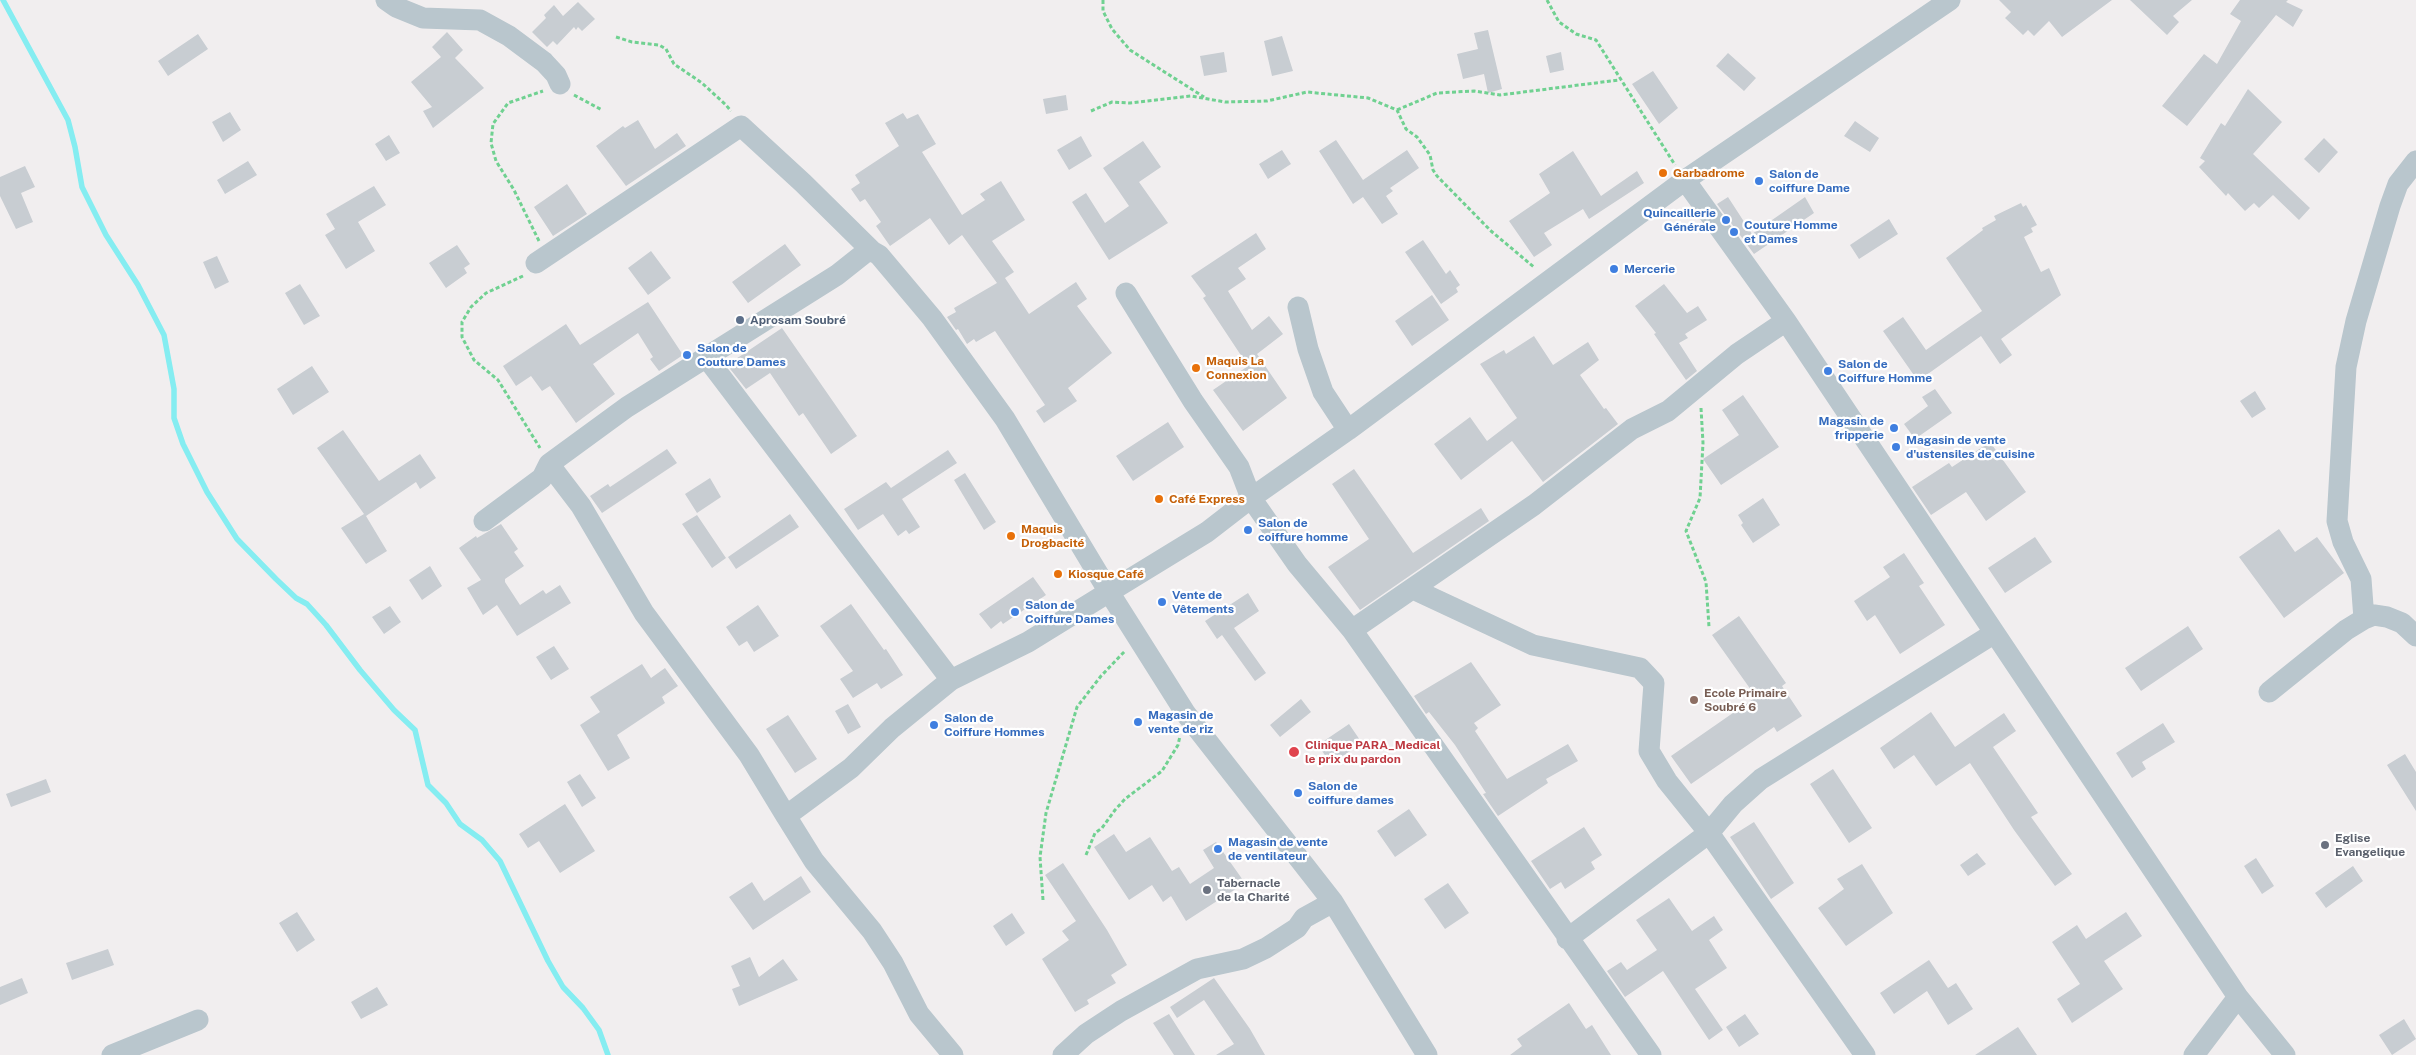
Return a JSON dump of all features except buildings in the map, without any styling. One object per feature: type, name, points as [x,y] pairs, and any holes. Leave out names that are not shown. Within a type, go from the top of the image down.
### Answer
[{"type":"street","points":[[386,0],[396,7],[423,18],[480,20],[544,62],[556,75],[560,84]]},
{"type":"street","points":[[786,816],[851,768],[892,728],[951,680],[1028,642],[1207,532],[1251,498],[1348,430],[1684,180],[1950,0]]},
{"type":"street","points":[[536,264],[740,126],[803,183],[872,251],[879,255],[932,318],[1005,419],[1137,638],[1186,714],[1333,902],[1427,1055]]},
{"type":"street","points":[[2364,619],[2361,579],[2343,542],[2337,521],[2346,367],[2356,320],[2390,206],[2398,184],[2416,161]]},
{"type":"street","points":[[1684,180],[1786,321],[1993,634],[2238,997],[2285,1055]]},
{"type":"street","points":[[484,521],[542,478],[549,464],[627,407],[837,275],[866,252],[872,251]]},
{"type":"street","points":[[1126,292],[1193,401],[1239,467],[1251,498],[1298,564],[1352,630],[1567,939],[1651,1055]]},
{"type":"street","points":[[1298,307],[1308,348],[1323,392],[1348,430]]},
{"type":"street","points":[[1352,630],[1534,505],[1632,429],[1668,411],[1737,354],[1786,321]]},
{"type":"street","points":[[706,357],[951,680]]},
{"type":"street","points":[[549,464],[581,506],[644,613],[749,755],[814,861],[872,931],[893,963],[919,1014],[953,1055]]},
{"type":"street","points":[[1413,589],[1533,645],[1640,668],[1654,684],[1649,751],[1667,781],[1709,833],[1865,1055]]},
{"type":"street","points":[[2269,692],[2346,630],[2374,615],[2388,617],[2402,623],[2416,636]]},
{"type":"street","points":[[1567,939],[1709,833],[1733,804],[1761,779],[1993,634]]},
{"type":"street","points":[[1064,1055],[1086,1034],[1121,1011],[1197,969],[1243,959],[1266,948],[1297,928],[1304,918],[1333,902]]},
{"type":"street","points":[[2194,1055],[2238,997]]},
{"type":"street","points":[[112,1055],[198,1020]]},
{"type":"path","points":[[1103,0],[1103,11],[1112,29],[1130,50],[1207,98]]},
{"type":"path","points":[[1547,0],[1559,22],[1576,34],[1596,40],[1619,80],[1684,180]]},
{"type":"path","points":[[616,37],[632,42],[659,45],[666,50],[674,64],[702,83],[726,105],[740,126]]},
{"type":"path","points":[[1397,110],[1437,93],[1474,91],[1500,94],[1619,80]]},
{"type":"path","points":[[549,464],[498,380],[474,360],[462,337],[462,322],[471,307],[486,293],[521,277],[536,264],[539,242],[514,190],[496,161],[491,143],[493,124],[508,103],[560,84],[574,96],[602,110]]},
{"type":"path","points":[[1091,111],[1112,102],[1130,103],[1191,96],[1225,102],[1267,101],[1307,92],[1368,98],[1397,110],[1406,129],[1417,137],[1430,155],[1433,170],[1437,176],[1491,231],[1549,279]]},
{"type":"path","points":[[1701,385],[1703,443],[1700,498],[1686,531],[1706,582],[1709,627]]},
{"type":"path","points":[[1043,900],[1040,857],[1046,813],[1077,707],[1101,676],[1137,638]]},
{"type":"path","points":[[1086,855],[1095,833],[1102,828],[1115,810],[1125,799],[1153,780],[1169,761],[1178,745],[1186,714]]},
{"type":"waterway","points":[[3,0],[68,120],[82,187],[106,235],[138,285],[164,335],[174,389],[174,418],[183,444],[207,492],[237,539],[296,598],[307,604],[394,710],[415,730],[428,785],[446,803],[460,824],[482,840],[500,861],[548,961],[563,987],[583,1008],[599,1030],[608,1055]]},
{"type":"place","name":"Garbadrome","points":[[1663,173]]},
{"type":"place","name":"Salon de coiffure Dame","points":[[1759,181]]},
{"type":"place","name":"Quincaillerie Générale","points":[[1726,220]]},
{"type":"place","name":"Couture Homme et Dames","points":[[1734,232]]},
{"type":"place","name":"Mercerie","points":[[1614,269]]},
{"type":"place","name":"Aprosam Soubré","points":[[740,320]]},
{"type":"place","name":"Salon de Couture Dames","points":[[687,355]]},
{"type":"place","name":"Maquis La Connexion","points":[[1196,368]]},
{"type":"place","name":"Salon de Coiffure Homme","points":[[1828,371]]},
{"type":"place","name":"Magasin de fripperie","points":[[1894,428]]},
{"type":"place","name":"Magasin de vente d'ustensiles de cuisine","points":[[1896,447]]},
{"type":"place","name":"Café Express","points":[[1159,499]]},
{"type":"place","name":"Salon de coiffure homme","points":[[1248,530]]},
{"type":"place","name":"Maquis Drogbacité","points":[[1011,536]]},
{"type":"place","name":"Kiosque Café","points":[[1058,574]]},
{"type":"place","name":"Vente de Vêtements","points":[[1162,602]]},
{"type":"place","name":"Salon de Coiffure Dames","points":[[1015,612]]},
{"type":"place","name":"Ecole Primaire Soubré 6","points":[[1694,700]]},
{"type":"place","name":"Magasin de vente de riz","points":[[1138,722]]},
{"type":"place","name":"Salon de Coiffure Hommes","points":[[934,725]]},
{"type":"place","name":"Clinique PARA_Medical le prix du pardon","points":[[1294,752]]},
{"type":"place","name":"Salon de coiffure dames","points":[[1298,793]]},
{"type":"place","name":"Eglise Evangelique","points":[[2325,845]]},
{"type":"place","name":"Magasin de vente de ventilateur","points":[[1218,849]]},
{"type":"place","name":"Tabernacle de la Charité","points":[[1207,890]]}]
